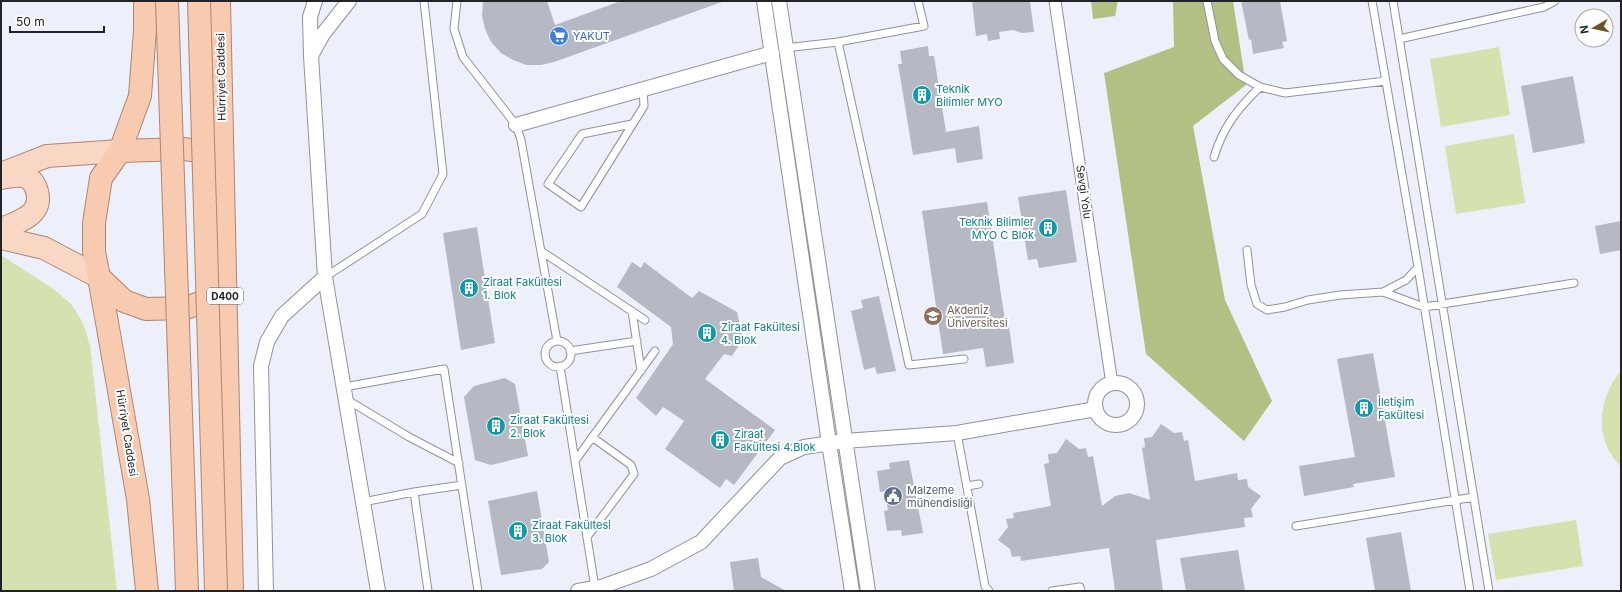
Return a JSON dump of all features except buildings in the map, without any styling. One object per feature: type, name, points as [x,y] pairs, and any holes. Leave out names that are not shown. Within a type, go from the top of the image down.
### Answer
[{"type":"highway","name":"Hürriyet Caddesi","points":[[145,1],[145,30],[140,96],[120,152],[101,178],[94,223],[94,252],[138,499],[147,591]]},
{"type":"highway","points":[[167,1],[187,591]]},
{"type":"highway","points":[[199,1],[216,591]]},
{"type":"highway","name":"Hürriyet Caddesi","points":[[219,1],[232,591]]},
{"type":"highway","points":[[120,152],[183,149],[222,154]]},
{"type":"highway","points":[[99,277],[124,301],[146,309],[186,308],[216,297],[225,280]]},
{"type":"main road","points":[[1,174],[47,156],[120,152]]},
{"type":"main road","points":[[1,178],[25,177],[35,186],[38,195],[37,206],[30,215],[1,229]]},
{"type":"main road","points":[[1,238],[44,248],[99,277]]},
{"type":"street","points":[[315,1],[310,17],[311,56],[325,277],[378,591]]},
{"type":"street","points":[[311,56],[323,34],[349,1]]},
{"type":"street","points":[[764,1],[852,591]]},
{"type":"street","points":[[779,1],[844,441],[868,591]]},
{"type":"street","name":"Sevgi Yolu","points":[[1055,1],[1112,384]]},
{"type":"street","points":[[516,125],[772,53]]},
{"type":"street","points":[[266,591],[261,366],[267,342],[282,316],[325,277]]},
{"type":"street","points":[[1120,383],[1128,386],[1134,392],[1137,400],[1137,408],[1134,416],[1121,425],[1112,425],[1105,422],[1099,416],[1096,409],[1098,393],[1104,387],[1112,384],[1120,383]]},
{"type":"street","points":[[578,591],[599,589],[651,569],[701,542],[780,458],[804,447],[844,441],[957,433],[1096,409]]},
{"type":"lane","points":[[325,277],[422,214],[444,174],[424,1]]},
{"type":"lane","points":[[457,1],[454,29],[463,57],[516,125],[521,140],[542,250],[557,341]]},
{"type":"lane","points":[[772,53],[786,48],[838,42],[924,26],[918,1]]},
{"type":"lane","points":[[1208,1],[1215,41],[1223,59],[1238,75],[1260,87],[1285,93],[1386,81]]},
{"type":"lane","points":[[1372,1],[1418,268],[1470,591]]},
{"type":"lane","points":[[1393,1],[1489,591]]},
{"type":"lane","points":[[1400,39],[1544,7],[1555,1]]},
{"type":"lane","points":[[838,42],[909,365],[964,359]]},
{"type":"lane","points":[[1214,157],[1227,124],[1244,102],[1260,87]]},
{"type":"lane","points":[[632,124],[582,134],[548,184],[581,208],[644,106],[644,90]]},
{"type":"lane","points":[[542,250],[645,320]]},
{"type":"lane","points":[[1247,250],[1251,285],[1257,304],[1267,310],[1285,307],[1308,300],[1340,295],[1383,292],[1424,306],[1574,283]]},
{"type":"lane","points":[[1383,292],[1406,280],[1418,268]]},
{"type":"lane","points":[[632,312],[640,371]]},
{"type":"lane","points":[[557,341],[566,344],[570,351],[570,358],[568,362],[560,366],[554,366],[550,363],[545,354],[548,345],[557,341]]},
{"type":"lane","points":[[570,351],[636,342]]},
{"type":"lane","points":[[575,461],[655,351]]},
{"type":"lane","points":[[560,366],[587,537],[599,589]]},
{"type":"lane","points":[[345,393],[444,369],[478,591]]},
{"type":"lane","points":[[345,393],[409,436],[459,463]]},
{"type":"lane","points":[[957,433],[985,586],[989,591]]},
{"type":"lane","points":[[587,537],[634,474],[631,465],[592,437]]},
{"type":"lane","points":[[967,486],[979,484]]},
{"type":"lane","points":[[363,502],[414,492],[462,485]]},
{"type":"lane","points":[[414,492],[428,591]]},
{"type":"lane","points":[[1296,526],[1474,497]]},
{"type":"lane","points":[[1052,591],[1080,587],[1081,591]]},
{"type":"green space","points":[[1091,1],[1118,1],[1115,16],[1093,19]]},
{"type":"green space","points":[[1173,1],[1233,1],[1246,85],[1193,126],[1225,300],[1272,401],[1244,441],[1146,354],[1104,73],[1174,47]]},
{"type":"green space","points":[[1499,47],[1510,115],[1441,127],[1430,59]]},
{"type":"green space","points":[[1514,134],[1525,203],[1456,214],[1445,146]]},
{"type":"green space","points":[[1,255],[55,290],[72,305],[83,323],[90,345],[117,591],[1,591]]},
{"type":"green space","points":[[1621,371],[1621,466],[1612,456],[1606,444],[1602,419],[1607,393]]},
{"type":"green space","points":[[1576,520],[1583,566],[1496,580],[1488,534]]},
{"type":"place","name":"YAKUT","points":[[559,36]]},
{"type":"place","name":"Teknik Bilimler MYO","points":[[922,95]]},
{"type":"place","name":"Teknik Bilimler MYO C Blok","points":[[1048,228]]},
{"type":"place","name":"Ziraat Fakültesi 1. Blok","points":[[469,288]]},
{"type":"place","name":"Akdeniz Üniversitesi","points":[[933,316]]},
{"type":"place","name":"Ziraat Fakültesi 4. Blok","points":[[707,333]]},
{"type":"place","name":"İletişim Fakültesi","points":[[1364,408]]},
{"type":"place","name":"Ziraat Fakültesi 2. Blok","points":[[496,426]]},
{"type":"place","name":"Ziraat Fakültesi 4.Blok","points":[[720,440]]},
{"type":"place","name":"Malzeme mühendisliği","points":[[893,496]]},
{"type":"place","name":"Ziraat Fakültesi 3. Blok","points":[[518,531]]}]
